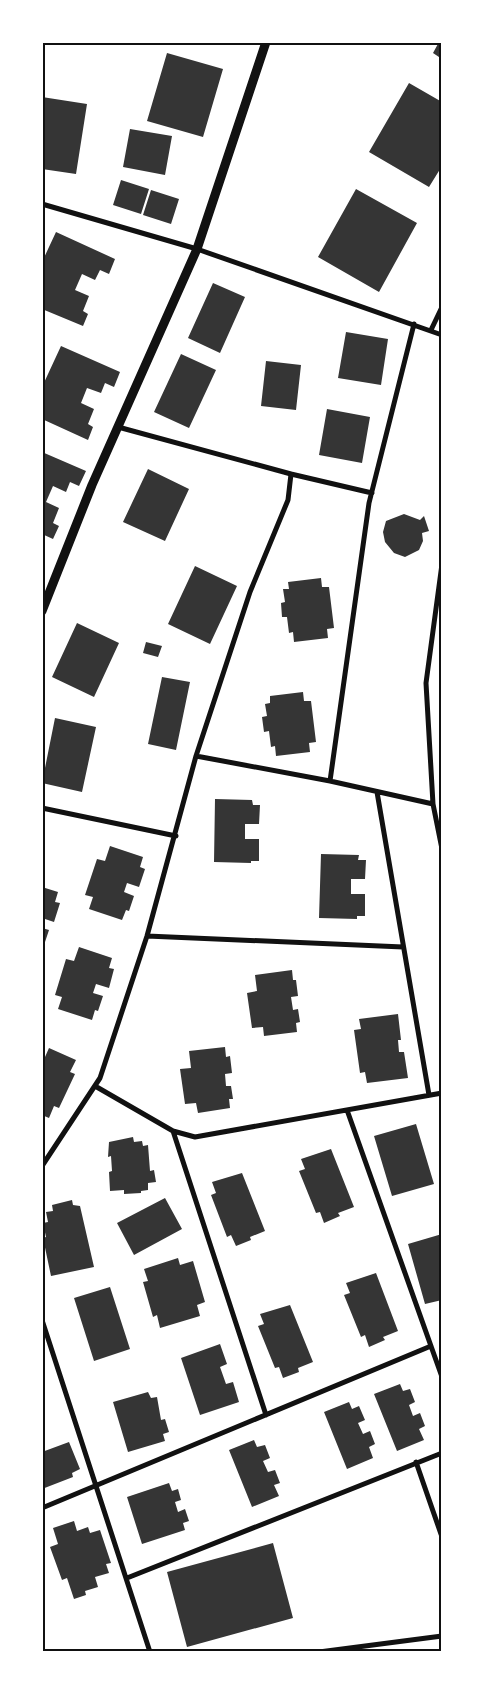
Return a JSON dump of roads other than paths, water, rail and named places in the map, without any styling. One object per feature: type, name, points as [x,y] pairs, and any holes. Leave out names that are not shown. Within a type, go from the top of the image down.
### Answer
[{"type":"street","points":[[42,611],[92,485],[197,249],[266,42]]},
{"type":"street","points":[[42,204],[197,249],[442,334]]},
{"type":"street","points":[[431,330],[442,307]]},
{"type":"street","points":[[330,781],[372,493],[414,324]]},
{"type":"street","points":[[118,427],[291,474],[372,493]]},
{"type":"street","points":[[42,1166],[95,1086],[147,936],[176,836],[196,756],[250,592],[288,500],[291,474]]},
{"type":"street","points":[[442,564],[426,683],[433,804],[442,848]]},
{"type":"street","points":[[196,756],[330,781],[433,804]]},
{"type":"street","points":[[377,792],[429,1095]]},
{"type":"street","points":[[42,808],[176,836]]},
{"type":"street","points":[[147,936],[403,947]]},
{"type":"street","points":[[95,1086],[172,1131],[195,1137],[442,1093]]},
{"type":"street","points":[[347,1110],[442,1377]]},
{"type":"street","points":[[172,1131],[266,1415]]},
{"type":"street","points":[[42,1320],[128,1578],[150,1652]]},
{"type":"street","points":[[42,1508],[431,1346]]},
{"type":"street","points":[[128,1578],[442,1453]]},
{"type":"street","points":[[416,1462],[442,1536]]},
{"type":"street","points":[[319,1652],[442,1636]]}]
